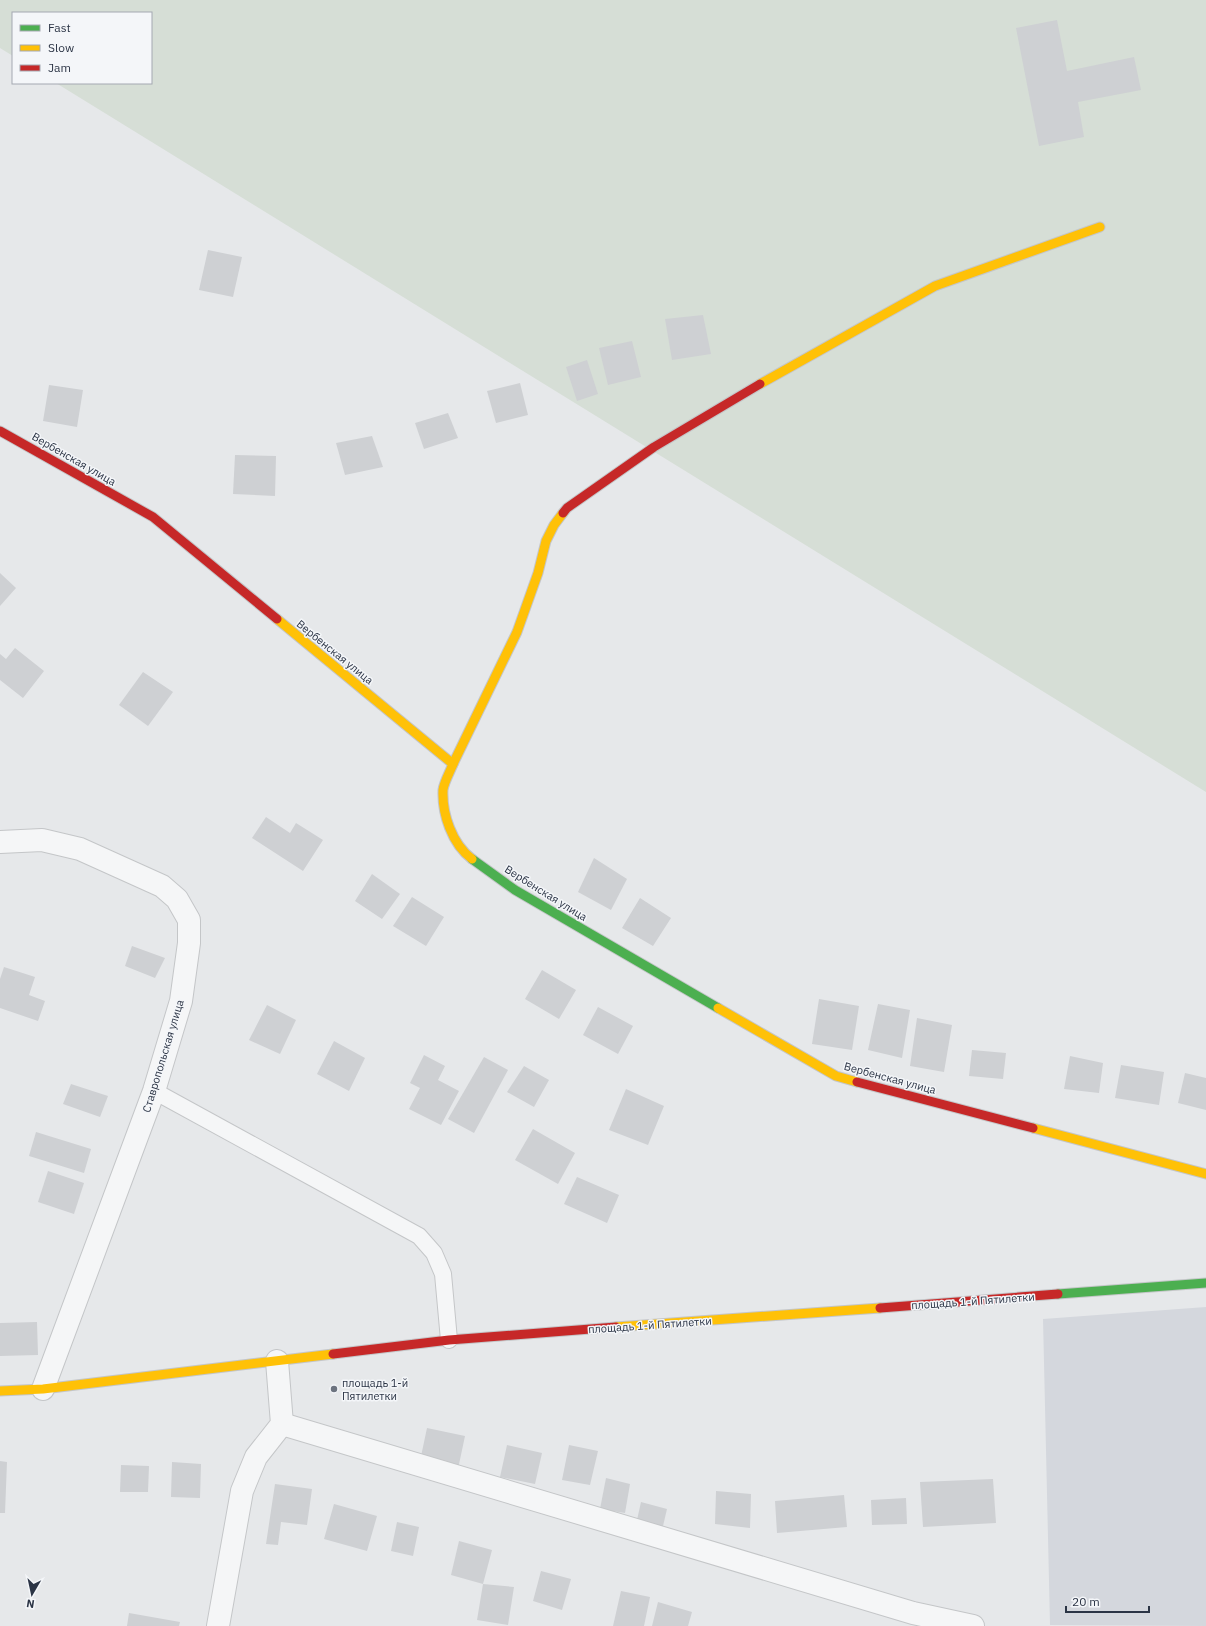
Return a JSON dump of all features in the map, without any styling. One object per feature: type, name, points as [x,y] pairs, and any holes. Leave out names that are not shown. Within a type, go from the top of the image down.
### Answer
[{"type":"street","points":[[453,764],[517,632],[538,573],[546,541],[554,525],[567,508],[667,439],[744,393],[935,286],[1100,227]]},
{"type":"street","name":"Вербенская улица","points":[[0,431],[153,517],[453,764],[443,789],[448,823],[464,853],[515,890],[836,1076],[1206,1174]]},
{"type":"street","name":"Ставропольская улица","points":[[0,842],[42,840],[80,850],[162,886],[177,899],[189,920],[189,943],[181,1001],[154,1092],[43,1389]]},
{"type":"street","name":"площадь 1-й Пятилетки","points":[[0,1391],[43,1389],[449,1340],[1206,1283]]},
{"type":"street","points":[[218,1626],[242,1491],[256,1457],[282,1424],[277,1361]]},
{"type":"street","points":[[282,1424],[913,1613],[973,1626]]},
{"type":"lane","points":[[154,1092],[419,1236],[434,1253],[443,1274],[449,1340]]},
{"type":"shaded area","points":[[0,0],[1206,0],[1206,792],[58,84],[152,84],[152,12],[12,12],[12,55],[0,48]]},
{"type":"shaded area","points":[[1206,1307],[1206,1626],[1050,1625],[1043,1319]]},
{"type":"building","points":[[1057,20],[1067,71],[1134,57],[1141,90],[1078,102],[1084,137],[1039,146],[1016,28]]},
{"type":"building","points":[[208,250],[242,257],[233,297],[199,290]]},
{"type":"building","points":[[703,315],[711,354],[672,360],[665,319]]},
{"type":"building","points":[[632,341],[641,377],[608,385],[599,348]]},
{"type":"building","points":[[587,360],[598,394],[577,401],[566,367]]},
{"type":"building","points":[[520,383],[528,415],[496,423],[487,391]]},
{"type":"building","points":[[49,385],[83,390],[77,427],[43,421]]},
{"type":"building","points":[[448,413],[458,438],[424,449],[415,423]]},
{"type":"building","points":[[372,436],[383,467],[345,475],[336,443]]},
{"type":"building","points":[[235,455],[276,456],[275,496],[233,494]]},
{"type":"building","points":[[0,573],[16,588],[0,606]]},
{"type":"building","points":[[15,648],[44,671],[23,698],[0,680],[0,654],[6,659]]},
{"type":"building","points":[[143,672],[173,692],[148,726],[119,705]]},
{"type":"building","points":[[266,817],[290,833],[296,823],[323,840],[303,871],[252,838]]},
{"type":"building","points":[[594,858],[627,879],[611,910],[578,892]]},
{"type":"building","points":[[372,874],[400,894],[382,919],[355,901]]},
{"type":"building","points":[[412,897],[444,917],[426,946],[393,926]]},
{"type":"building","points":[[640,898],[671,918],[653,946],[622,928]]},
{"type":"building","points":[[132,946],[165,958],[155,978],[125,966]]},
{"type":"building","points":[[4,967],[35,977],[29,995],[45,1001],[38,1021],[0,1008],[0,979]]},
{"type":"building","points":[[542,970],[576,990],[559,1019],[525,999]]},
{"type":"building","points":[[819,999],[859,1006],[852,1050],[812,1044]]},
{"type":"building","points":[[878,1004],[910,1010],[902,1058],[868,1050]]},
{"type":"building","points":[[267,1005],[296,1020],[280,1054],[249,1040]]},
{"type":"building","points":[[598,1007],[633,1026],[618,1054],[583,1035]]},
{"type":"building","points":[[917,1018],[952,1025],[944,1072],[910,1066]]},
{"type":"building","points":[[334,1041],[365,1058],[349,1091],[317,1074]]},
{"type":"building","points":[[972,1050],[1006,1053],[1003,1079],[969,1076]]},
{"type":"building","points":[[424,1055],[445,1066],[438,1080],[459,1091],[441,1125],[409,1109],[420,1088],[410,1083]]},
{"type":"building","points":[[1070,1056],[1103,1063],[1099,1093],[1064,1089]]},
{"type":"building","points":[[484,1057],[508,1070],[474,1133],[448,1119]]},
{"type":"building","points":[[1121,1065],[1164,1072],[1159,1105],[1115,1098]]},
{"type":"building","points":[[524,1066],[549,1080],[534,1107],[507,1092]]},
{"type":"building","points":[[1185,1073],[1206,1078],[1206,1110],[1178,1103]]},
{"type":"building","points":[[71,1084],[108,1096],[100,1117],[63,1104]]},
{"type":"building","points":[[626,1089],[664,1106],[648,1145],[609,1130]]},
{"type":"building","points":[[533,1129],[575,1153],[558,1184],[515,1160]]},
{"type":"building","points":[[36,1132],[91,1149],[84,1173],[29,1156]]},
{"type":"building","points":[[48,1171],[84,1183],[74,1214],[38,1202]]},
{"type":"building","points":[[577,1177],[619,1195],[607,1223],[564,1204]]},
{"type":"building","points":[[37,1322],[38,1355],[0,1356],[0,1323]]},
{"type":"building","points":[[427,1428],[465,1436],[458,1469],[420,1461]]},
{"type":"building","points":[[507,1445],[542,1453],[535,1484],[500,1477]]},
{"type":"building","points":[[569,1445],[598,1451],[590,1485],[562,1480]]},
{"type":"building","points":[[0,1461],[7,1462],[5,1513],[0,1513]]},
{"type":"building","points":[[172,1462],[201,1464],[200,1498],[171,1497]]},
{"type":"building","points":[[121,1465],[149,1466],[148,1492],[120,1492]]},
{"type":"building","points":[[606,1478],[630,1484],[625,1513],[600,1509]]},
{"type":"building","points":[[993,1479],[996,1523],[923,1527],[920,1482]]},
{"type":"building","points":[[275,1484],[312,1489],[307,1525],[281,1522],[278,1545],[266,1544]]},
{"type":"building","points":[[716,1491],[751,1494],[750,1528],[715,1524]]},
{"type":"building","points":[[844,1495],[847,1527],[777,1533],[775,1501]]},
{"type":"building","points":[[906,1498],[907,1524],[872,1525],[871,1500]]},
{"type":"building","points":[[641,1502],[667,1509],[663,1526],[637,1520]]},
{"type":"building","points":[[334,1504],[377,1516],[367,1551],[324,1539]]},
{"type":"building","points":[[397,1522],[419,1527],[413,1556],[391,1551]]},
{"type":"building","points":[[459,1541],[492,1550],[483,1584],[451,1575]]},
{"type":"building","points":[[541,1571],[571,1579],[562,1610],[533,1601]]},
{"type":"building","points":[[483,1584],[514,1587],[508,1625],[477,1620]]},
{"type":"building","points":[[621,1591],[650,1597],[644,1626],[613,1626]]},
{"type":"building","points":[[658,1602],[692,1612],[688,1626],[652,1626]]},
{"type":"building","points":[[129,1613],[180,1622],[179,1626],[127,1626]]},
{"type":"traffic: fast","points":[[472,859],[515,890],[718,1008]]},
{"type":"traffic: fast","points":[[1058,1294],[1206,1283]]},
{"type":"traffic: slow","points":[[760,384],[935,286],[1100,227]]},
{"type":"traffic: slow","points":[[453,764],[517,632],[538,573],[546,541],[554,525],[563,513]]},
{"type":"traffic: slow","points":[[277,619],[453,764],[443,790],[444,809],[454,837],[465,853],[472,859]]},
{"type":"traffic: slow","points":[[718,1008],[836,1076],[857,1082]]},
{"type":"traffic: slow","points":[[1033,1128],[1206,1174]]},
{"type":"traffic: slow","points":[[616,1327],[880,1308]]},
{"type":"traffic: slow","points":[[0,1391],[43,1389],[333,1354]]},
{"type":"traffic: jam","points":[[563,513],[567,508],[654,447],[760,384]]},
{"type":"traffic: jam","points":[[0,431],[153,517],[277,619]]},
{"type":"traffic: jam","points":[[857,1082],[1033,1128]]},
{"type":"traffic: jam","points":[[880,1308],[1058,1294]]},
{"type":"traffic: jam","points":[[333,1354],[449,1340],[616,1327]]},
{"type":"place","name":"площадь 1-й Пятилетки","points":[[334,1389]]}]
